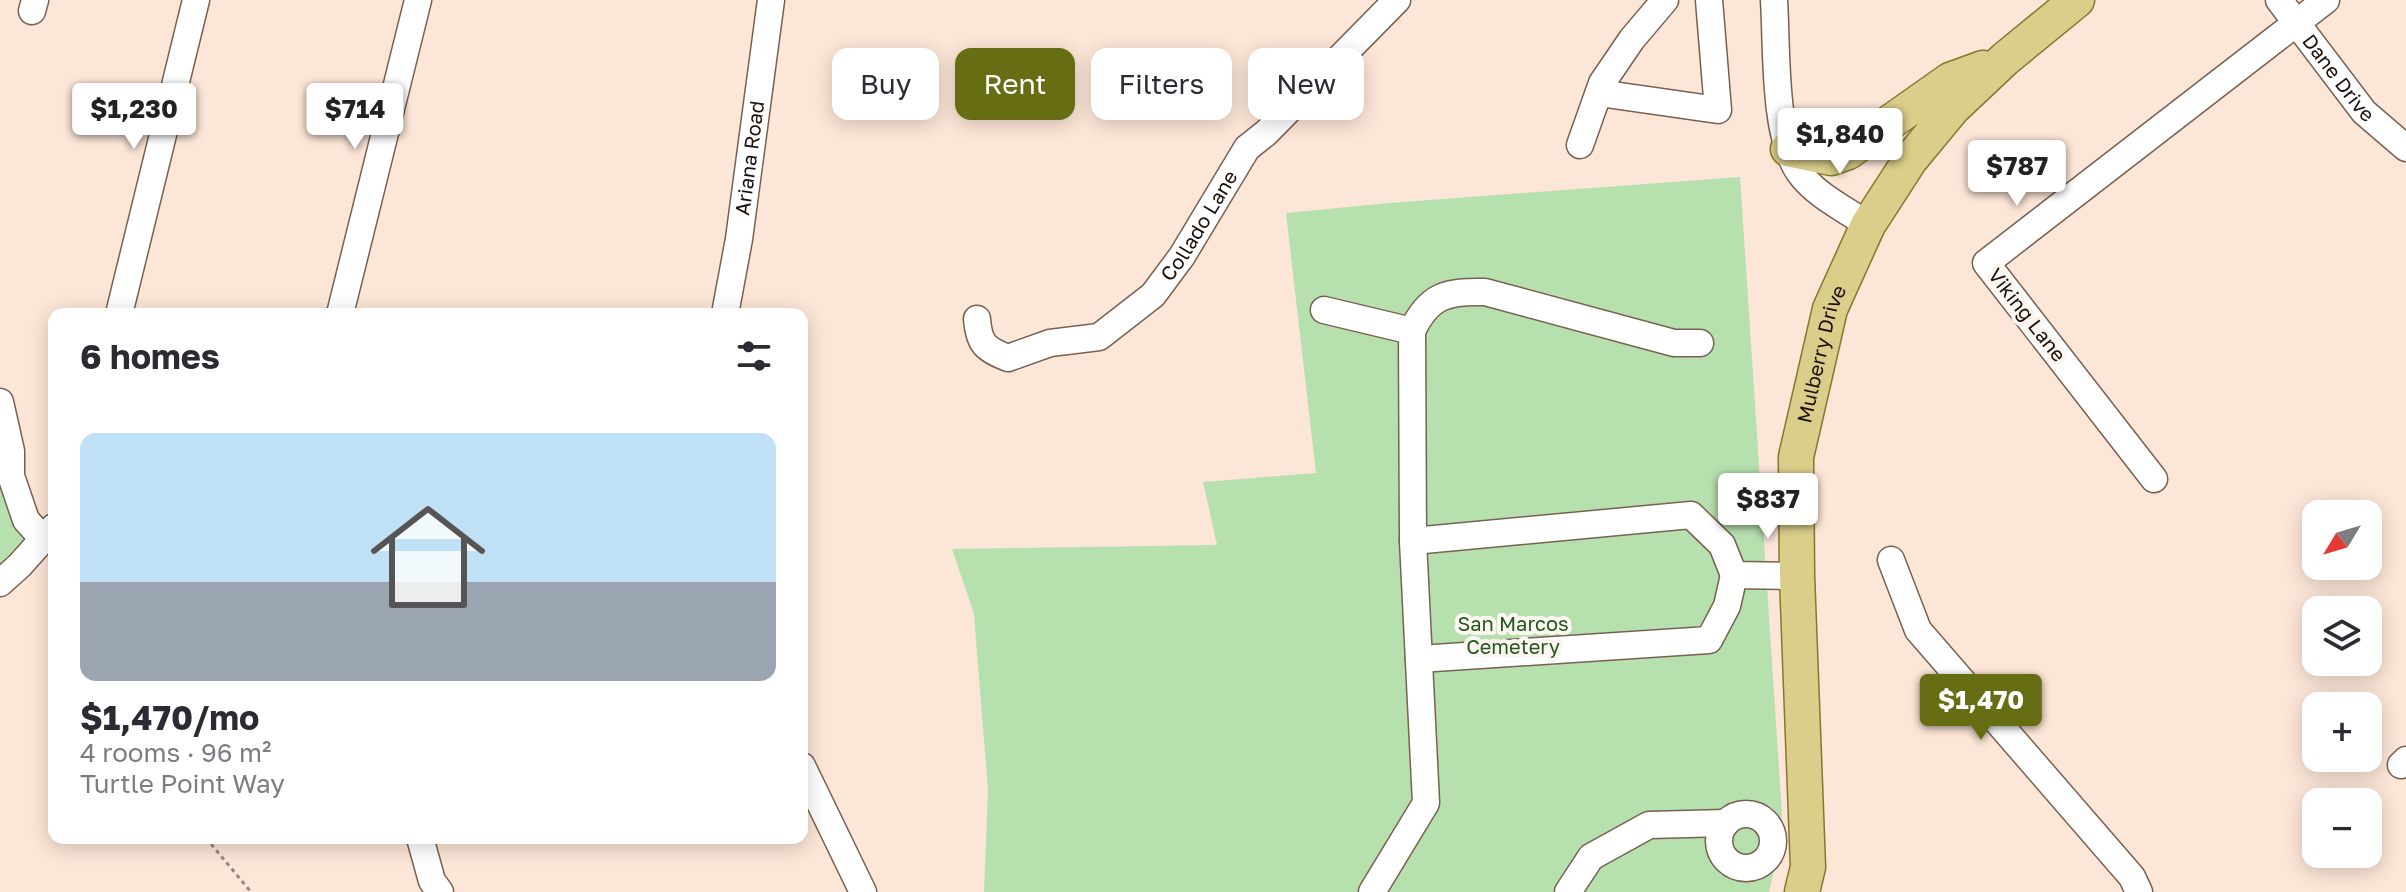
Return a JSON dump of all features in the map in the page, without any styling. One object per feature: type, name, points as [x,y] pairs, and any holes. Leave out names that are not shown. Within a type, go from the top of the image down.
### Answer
[{"type":"main road","name":"Mulberry Drive","points":[[1802,892],[1808,867],[1797,576],[1796,457],[1830,309],[1868,225],[1910,160],[1953,108],[2005,59],[2077,0]]},
{"type":"main road","points":[[1788,149],[1831,158],[1848,152],[1950,80],[2005,59]]},
{"type":"street","points":[[120,308],[196,0]]},
{"type":"street","points":[[341,308],[418,0]]},
{"type":"street","name":"Ariana Road","points":[[726,308],[739,239],[771,0]]},
{"type":"street","name":"Collado Lane","points":[[977,319],[978,334],[988,350],[1008,358],[1050,343],[1099,337],[1153,295],[1182,256],[1247,148],[1266,133],[1397,0]]},
{"type":"street","points":[[1580,145],[1602,83],[1632,39],[1665,0]]},
{"type":"street","points":[[1599,93],[1718,110],[1709,0]]},
{"type":"street","points":[[1774,0],[1782,128],[1788,149],[1799,171],[1814,189],[1868,225]]},
{"type":"street","name":"Dane Drive","points":[[2279,0],[2364,112],[2406,148]]},
{"type":"street","name":"Viking Lane","points":[[2154,479],[1986,263],[2326,0]]},
{"type":"street","points":[[1372,892],[1426,803],[1413,541],[1412,331],[1419,316],[1435,298],[1460,292],[1485,292],[1674,343],[1700,343]]},
{"type":"street","points":[[1324,310],[1412,331]]},
{"type":"street","points":[[0,402],[11,451],[11,476],[26,520],[48,533]]},
{"type":"street","points":[[1413,541],[1691,515],[1722,545],[1734,575],[1727,606],[1709,640],[1419,659]]},
{"type":"street","points":[[0,583],[48,535]]},
{"type":"street","points":[[1891,560],[1918,630],[2132,877],[2139,892]]},
{"type":"street","points":[[1734,575],[1797,576]]},
{"type":"street","points":[[808,778],[863,892]]},
{"type":"street","points":[[1568,892],[1591,857],[1649,825],[1726,823]]},
{"type":"street","points":[[422,844],[432,881],[440,892]]},
{"type":"path","points":[[211,844],[251,892]]},
{"type":"green space","name":"San Marcos Cemetery","points":[[1740,177],[1782,814],[1779,848],[1769,892],[984,892],[988,791],[974,614],[952,549],[1217,545],[1203,482],[1316,473],[1286,213]]},
{"type":"green space","points":[[0,402],[17,493],[48,531],[48,535],[0,581]]}]
